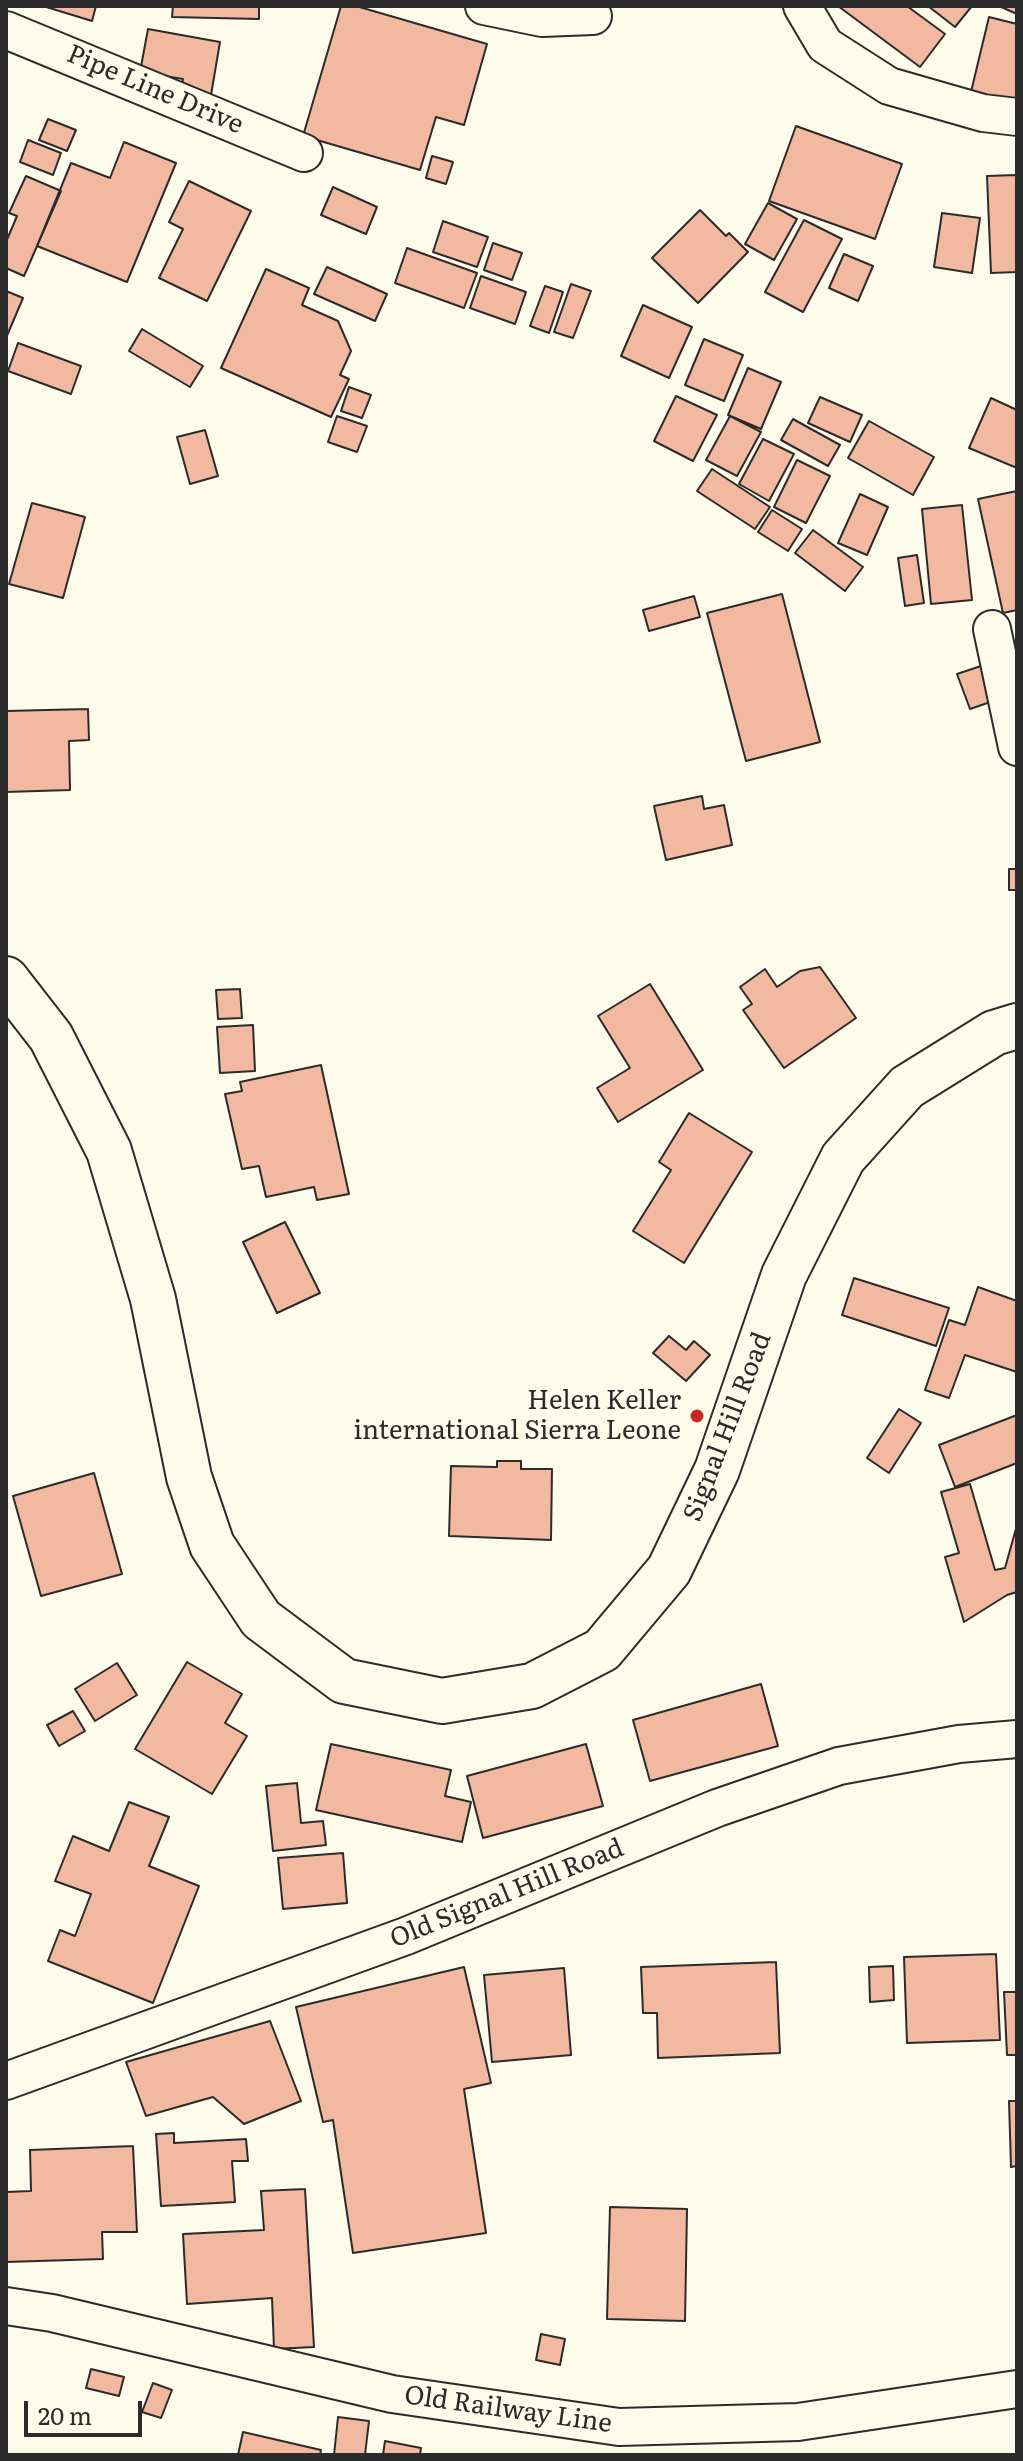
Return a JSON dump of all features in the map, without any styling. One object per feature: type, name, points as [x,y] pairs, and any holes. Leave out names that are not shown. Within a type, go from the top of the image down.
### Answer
[{"type":"main road","name":"Signal Hill Road","points":[[6,979],[51,1037],[109,1151],[153,1299],[189,1477],[212,1545],[261,1619],[344,1681],[442,1701],[532,1686],[602,1650],[669,1570],[717,1470],[784,1275],[843,1158],[907,1087],[994,1033],[1017,1026]]},
{"type":"street","points":[[484,6],[542,18],[593,16]]},
{"type":"street","points":[[802,6],[825,45],[889,86],[983,113],[1017,117]]},
{"type":"street","name":"Pipe Line Drive","points":[[6,30],[304,153]]},
{"type":"street","points":[[992,629],[1017,747]]},
{"type":"street","name":"Old Signal Hill Road","points":[[6,2081],[406,1936],[717,1808],[771,1789],[839,1766],[959,1744],[1017,1739]]},
{"type":"street","name":"Old Railway Line","points":[[6,2306],[52,2313],[392,2394],[619,2427],[798,2422],[1017,2389]]},
{"type":"building","points":[[43,6],[96,6],[92,21]]},
{"type":"building","points":[[173,6],[259,6],[259,19],[172,17]]},
{"type":"building","points":[[341,6],[356,6],[487,44],[464,125],[436,117],[420,170],[303,136]]},
{"type":"building","points":[[838,6],[907,6],[945,34],[920,67]]},
{"type":"building","points":[[928,6],[972,6],[955,27]]},
{"type":"building","points":[[999,6],[1017,6],[1017,14]]},
{"type":"building","points":[[989,17],[1017,24],[1017,107],[970,96]]},
{"type":"building","points":[[148,29],[220,42],[211,95],[181,89],[183,79],[140,72]]},
{"type":"building","points":[[48,119],[76,130],[67,151],[39,140]]},
{"type":"building","points":[[796,126],[902,164],[875,239],[769,201]]},
{"type":"building","points":[[28,140],[61,153],[53,175],[20,162]]},
{"type":"building","points":[[124,142],[176,163],[127,282],[37,246],[71,163],[110,178]]},
{"type":"building","points":[[432,156],[453,162],[446,184],[426,178]]},
{"type":"building","points":[[1017,175],[1017,272],[991,273],[987,176]]},
{"type":"building","points":[[26,176],[61,191],[24,276],[6,268],[6,242],[17,216],[9,213]]},
{"type":"building","points":[[189,181],[251,211],[207,301],[159,278],[183,229],[169,222]]},
{"type":"building","points":[[333,187],[377,207],[366,234],[321,215]]},
{"type":"building","points":[[768,203],[797,219],[774,260],[745,244]]},
{"type":"building","points":[[700,210],[726,236],[729,233],[748,252],[698,303],[652,258]]},
{"type":"building","points":[[942,213],[980,218],[972,273],[934,267]]},
{"type":"building","points":[[804,220],[842,239],[803,312],[765,292]]},
{"type":"building","points":[[443,221],[488,237],[477,267],[433,252]]},
{"type":"building","points":[[493,243],[522,253],[512,280],[484,270]]},
{"type":"building","points":[[407,248],[477,273],[464,308],[395,283]]},
{"type":"building","points":[[844,254],[873,266],[858,301],[829,288]]},
{"type":"building","points":[[327,267],[387,294],[375,321],[314,294]]},
{"type":"building","points":[[266,269],[309,288],[302,305],[338,321],[351,351],[340,375],[349,379],[331,417],[221,368]]},
{"type":"building","points":[[481,276],[526,292],[515,324],[470,308]]},
{"type":"building","points":[[571,284],[591,291],[573,338],[554,332]]},
{"type":"building","points":[[545,286],[563,292],[549,333],[530,326]]},
{"type":"building","points":[[6,291],[23,298],[6,338]]},
{"type":"building","points":[[643,305],[692,327],[669,378],[621,356]]},
{"type":"building","points":[[142,329],[203,366],[190,387],[129,351]]},
{"type":"building","points":[[704,339],[743,355],[724,401],[685,385]]},
{"type":"building","points":[[18,343],[81,366],[71,394],[8,371]]},
{"type":"building","points":[[748,368],[781,382],[761,429],[728,415]]},
{"type":"building","points":[[349,387],[371,395],[362,418],[341,411]]},
{"type":"building","points":[[676,396],[717,415],[693,461],[654,441]]},
{"type":"building","points":[[820,397],[862,415],[850,442],[808,423]]},
{"type":"building","points":[[991,398],[1017,410],[1017,468],[969,448]]},
{"type":"building","points":[[337,416],[367,426],[357,452],[328,442]]},
{"type":"building","points":[[730,416],[761,432],[737,476],[706,460]]},
{"type":"building","points":[[793,419],[840,445],[828,466],[781,440]]},
{"type":"building","points":[[869,421],[934,457],[913,495],[848,458]]},
{"type":"building","points":[[205,430],[218,476],[190,484],[177,437]]},
{"type":"building","points":[[763,439],[794,454],[769,501],[739,484]]},
{"type":"building","points":[[797,460],[830,476],[806,523],[774,507]]},
{"type":"building","points":[[712,469],[770,507],[755,529],[697,491]]},
{"type":"building","points":[[1017,491],[1017,610],[1003,613],[978,499]]},
{"type":"building","points":[[860,494],[888,507],[867,555],[838,543]]},
{"type":"building","points":[[32,503],[85,517],[63,598],[9,584]]},
{"type":"building","points":[[962,505],[972,600],[931,604],[922,509]]},
{"type":"building","points":[[772,510],[802,529],[788,551],[758,532]]},
{"type":"building","points":[[813,530],[863,567],[845,591],[795,553]]},
{"type":"building","points":[[917,555],[924,603],[905,606],[898,558]]},
{"type":"building","points":[[782,594],[820,742],[746,761],[707,613]]},
{"type":"building","points":[[694,596],[700,617],[649,631],[643,610]]},
{"type":"building","points":[[987,664],[999,699],[970,709],[957,674]]},
{"type":"building","points":[[88,709],[89,740],[69,741],[70,790],[6,792],[6,711]]},
{"type":"building","points":[[702,796],[704,809],[724,805],[732,845],[666,860],[654,806]]},
{"type":"building","points":[[1009,869],[1017,869],[1017,890],[1009,890]]},
{"type":"building","points":[[820,967],[856,1018],[784,1068],[743,1010],[752,1004],[740,987],[765,969],[777,987],[800,971]]},
{"type":"building","points":[[650,984],[703,1070],[618,1122],[597,1088],[630,1068],[598,1016]]},
{"type":"building","points":[[240,989],[242,1018],[218,1019],[216,990]]},
{"type":"building","points":[[253,1025],[255,1071],[220,1073],[217,1027]]},
{"type":"building","points":[[321,1065],[349,1194],[317,1200],[314,1187],[266,1197],[259,1166],[242,1169],[225,1094],[242,1091],[240,1082]]},
{"type":"building","points":[[689,1113],[752,1152],[684,1263],[633,1231],[671,1170],[659,1162]]},
{"type":"building","points":[[285,1222],[320,1293],[277,1313],[243,1242]]},
{"type":"building","points":[[854,1278],[949,1308],[936,1346],[842,1315]]},
{"type":"building","points":[[978,1287],[1017,1301],[1017,1372],[965,1355],[949,1398],[925,1390],[949,1320],[965,1325]]},
{"type":"building","points":[[669,1336],[686,1350],[694,1341],[710,1355],[686,1381],[653,1353]]},
{"type":"building","points":[[899,1409],[921,1423],[889,1473],[867,1458]]},
{"type":"building","points":[[1017,1415],[1017,1463],[955,1487],[939,1445]]},
{"type":"building","points":[[497,1461],[521,1461],[521,1469],[552,1469],[551,1540],[449,1536],[451,1466],[497,1467]]},
{"type":"building","points":[[94,1473],[122,1574],[41,1596],[13,1496]]},
{"type":"building","points":[[970,1484],[995,1570],[1005,1568],[1017,1525],[1017,1592],[964,1622],[945,1557],[959,1553],[941,1492]]},
{"type":"building","points":[[187,1662],[242,1694],[225,1723],[247,1736],[212,1794],[135,1749]]},
{"type":"building","points":[[117,1663],[137,1695],[95,1721],[75,1689]]},
{"type":"building","points":[[761,1684],[778,1746],[650,1781],[633,1720]]},
{"type":"building","points":[[73,1711],[85,1731],[59,1746],[47,1725]]},
{"type":"building","points":[[331,1744],[451,1770],[445,1796],[471,1802],[462,1842],[316,1810]]},
{"type":"building","points":[[586,1744],[603,1806],[483,1838],[467,1776]]},
{"type":"building","points":[[297,1783],[301,1823],[323,1821],[326,1845],[273,1851],[266,1786]]},
{"type":"building","points":[[129,1802],[169,1817],[149,1866],[199,1886],[153,2003],[48,1961],[60,1930],[75,1936],[91,1894],[55,1881],[73,1836],[109,1851]]},
{"type":"building","points":[[343,1853],[347,1903],[283,1909],[278,1858]]},
{"type":"building","points":[[996,1954],[1000,2040],[907,2043],[904,1957]]},
{"type":"building","points":[[776,1962],[780,2053],[658,2058],[657,2013],[643,2013],[641,1967]]},
{"type":"building","points":[[893,1966],[894,2000],[870,2002],[869,1967]]},
{"type":"building","points":[[464,1967],[491,2083],[464,2089],[486,2233],[353,2253],[333,2120],[323,2122],[296,2007]]},
{"type":"building","points":[[564,1968],[571,2055],[492,2062],[484,1975]]},
{"type":"building","points":[[1004,1992],[1017,1992],[1017,2055],[1007,2055]]},
{"type":"building","points":[[270,2021],[301,2101],[244,2124],[213,2097],[146,2116],[126,2062]]},
{"type":"building","points":[[1009,2101],[1017,2101],[1017,2166],[1011,2167]]},
{"type":"building","points":[[174,2133],[174,2143],[246,2139],[248,2161],[232,2161],[235,2202],[161,2206],[156,2134]]},
{"type":"building","points":[[133,2146],[137,2232],[102,2232],[103,2259],[6,2262],[6,2192],[31,2191],[30,2150]]},
{"type":"building","points":[[305,2189],[314,2347],[274,2349],[272,2298],[187,2304],[183,2234],[264,2230],[261,2191]]},
{"type":"building","points":[[610,2207],[687,2209],[685,2321],[607,2319]]},
{"type":"building","points":[[541,2334],[565,2339],[560,2365],[536,2360]]},
{"type":"building","points":[[91,2369],[124,2377],[119,2396],[86,2388]]},
{"type":"building","points":[[153,2383],[172,2390],[161,2418],[142,2412]]},
{"type":"building","points":[[338,2417],[369,2421],[365,2455],[334,2455]]},
{"type":"building","points":[[243,2432],[321,2450],[320,2455],[238,2455]]},
{"type":"building","points":[[385,2441],[421,2448],[420,2455],[383,2455]]},
{"type":"place","name":"Helen Keller international Sierra Leone","points":[[697,1416]]}]
